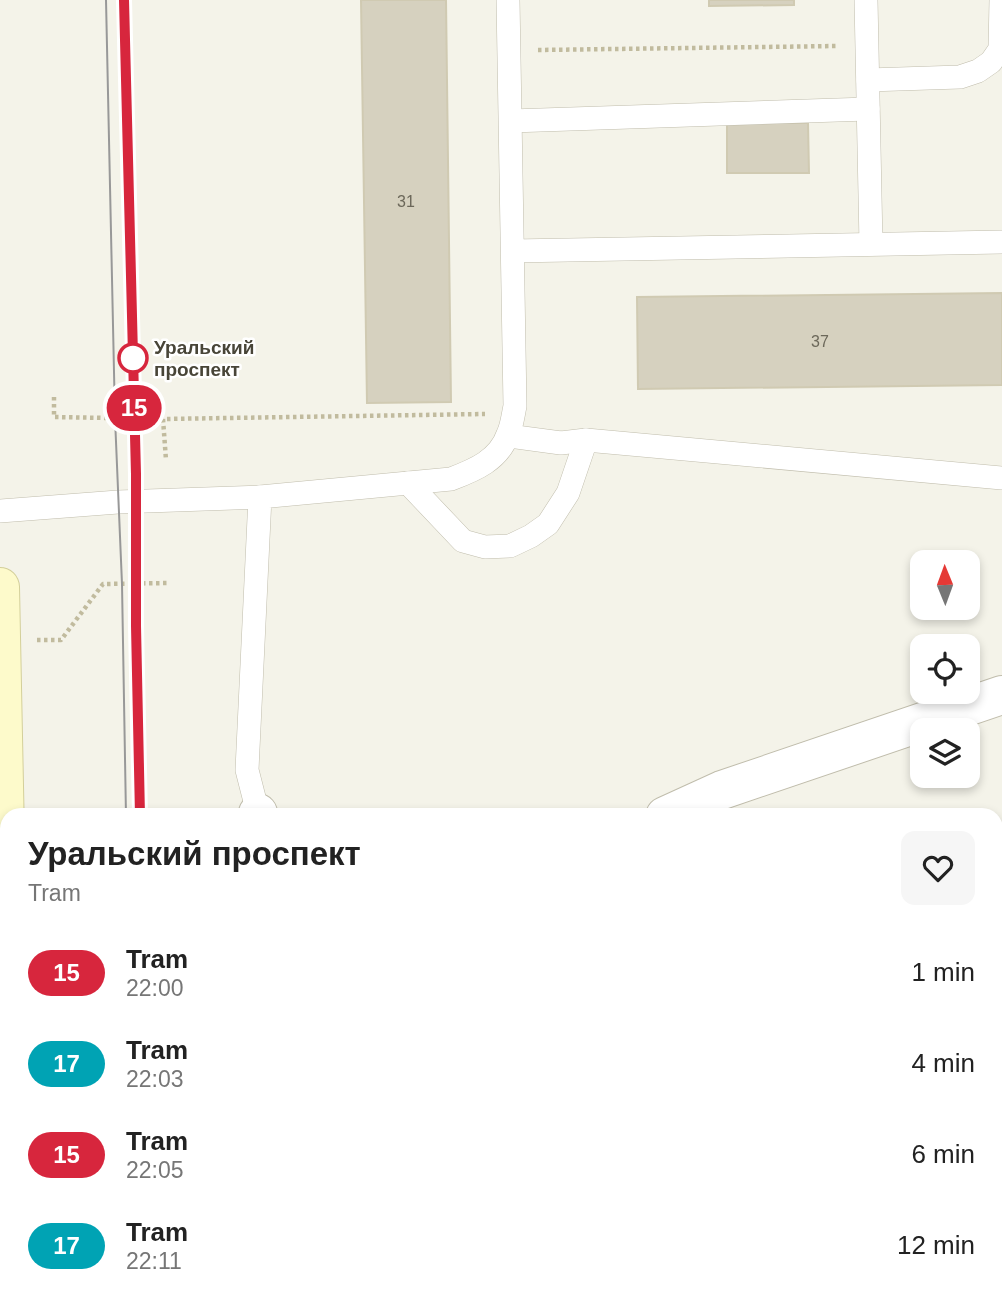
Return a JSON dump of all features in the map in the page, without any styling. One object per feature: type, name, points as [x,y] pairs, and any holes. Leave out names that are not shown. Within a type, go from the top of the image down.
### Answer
[{"type":"main road","points":[[0,586],[5,808]]},
{"type":"street","points":[[683,808],[722,790],[1002,695]]},
{"type":"lane","points":[[0,511],[118,502],[260,498],[451,479],[474,471],[492,458],[508,436],[515,406],[508,0]]},
{"type":"lane","points":[[866,0],[871,244]]},
{"type":"lane","points":[[868,80],[960,76],[978,71],[991,62],[1000,49],[1001,0]]},
{"type":"lane","points":[[511,121],[868,109]]},
{"type":"lane","points":[[513,251],[1002,242]]},
{"type":"lane","points":[[508,436],[561,443],[586,440],[1002,478]]},
{"type":"lane","points":[[408,483],[463,541],[485,547],[510,545],[531,536],[548,524],[568,493],[586,440]]},
{"type":"lane","points":[[256,808],[247,770],[260,498]]},
{"type":"path","points":[[509,51],[844,46]]},
{"type":"path","points":[[54,397],[54,418],[485,414]]},
{"type":"path","points":[[163,419],[166,460]]},
{"type":"path","points":[[2,640],[61,640],[103,584],[170,583]]},
{"type":"building","points":[[361,0],[446,0],[451,402],[367,403]]},
{"type":"building","points":[[709,0],[794,0],[794,5],[709,6]]},
{"type":"building","points":[[727,123],[808,123],[809,173],[727,173]]},
{"type":"building","points":[[1002,293],[1002,385],[638,389],[637,297]]},
{"type":"tram line","points":[[106,0],[126,808]]},
{"type":"tram line","points":[[124,0],[136,502],[140,808]]},
{"type":"tram line","name":"15","points":[[124,0],[136,474],[140,808]]},
{"type":"place","name":"Уральский проспект","points":[[133,358]]}]
